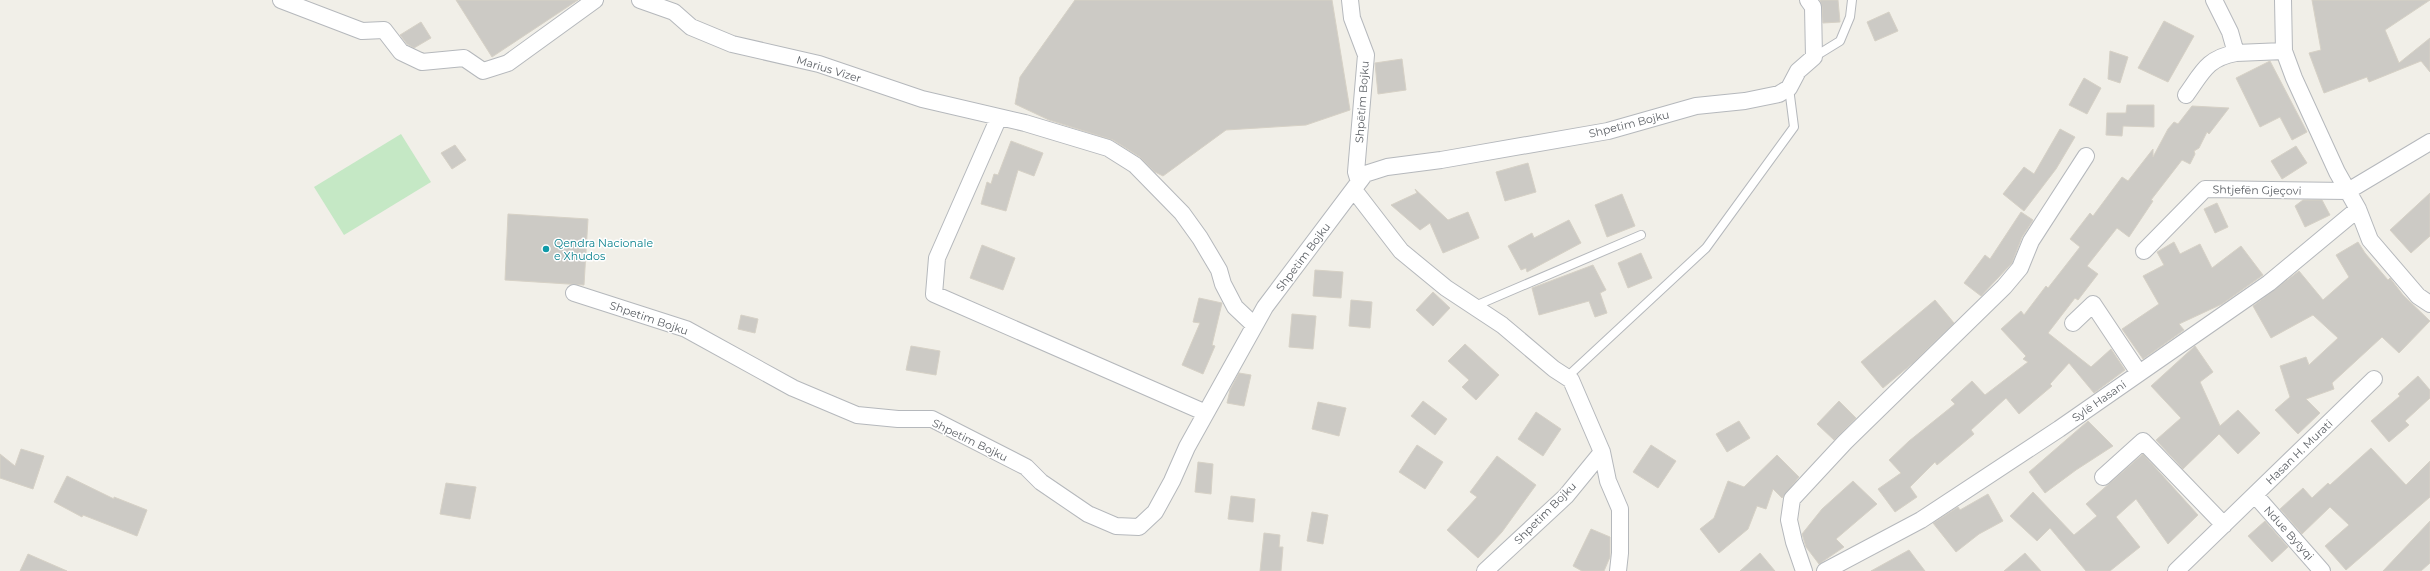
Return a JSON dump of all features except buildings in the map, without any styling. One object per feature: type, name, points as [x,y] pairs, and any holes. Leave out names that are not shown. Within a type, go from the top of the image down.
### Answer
[{"type":"street","points":[[281,0],[362,31],[384,30],[401,52],[422,62],[464,58],[483,71],[508,63],[595,0]]},
{"type":"street","name":"Marius Vizer","points":[[640,0],[674,12],[691,27],[732,44],[819,64],[922,99],[1025,123],[1108,148],[1135,165],[1182,213],[1215,264],[1235,307],[1254,325]]},
{"type":"street","name":"Shpëtim Bojku","points":[[1350,0],[1352,18],[1366,55],[1356,186]]},
{"type":"street","points":[[1789,88],[1798,71],[1814,58],[1813,7],[1808,0]]},
{"type":"street","points":[[2214,0],[2230,32],[2236,53]]},
{"type":"street","points":[[2283,0],[2284,51],[2294,78],[2348,192],[2358,209],[2370,240],[2418,296],[2430,304]]},
{"type":"street","points":[[2186,95],[2212,61],[2224,55],[2284,51]]},
{"type":"street","name":"Shpetim Bojku","points":[[574,293],[686,329],[793,388],[857,414],[898,419],[932,419],[1026,467],[1041,482],[1088,514],[1116,526],[1138,527],[1155,512],[1172,481],[1187,447],[1265,307],[1365,174],[1387,167],[1441,160],[1608,131],[1696,106],[1752,100],[1779,94],[1789,88]]},
{"type":"street","points":[[999,117],[937,258],[934,294],[1206,413]]},
{"type":"street","points":[[2348,192],[2430,142]]},
{"type":"street","points":[[1804,571],[1788,520],[1792,499],[1845,442],[2004,287],[2020,268],[2031,241],[2086,156]]},
{"type":"street","points":[[1356,186],[1401,251],[1446,288],[1502,325],[1554,369],[1571,380],[1602,452],[1608,481],[1620,509],[1620,553],[1618,571]]},
{"type":"street","name":"Shtjefën Gjeçovi","points":[[2144,251],[2205,189],[2348,192]]},
{"type":"street","name":"Sylë Hasani","points":[[1826,571],[1922,520],[2059,429],[2269,283],[2358,209]]},
{"type":"street","points":[[2073,323],[2093,304],[2139,373]]},
{"type":"street","name":"Hasan H. Murati","points":[[2176,571],[2374,379]]},
{"type":"street","points":[[2103,477],[2144,441],[2224,525]]},
{"type":"street","name":"Shpetim Bojku","points":[[1485,571],[1566,496],[1602,452]]},
{"type":"street","name":"Ndue Bytyqi","points":[[2255,495],[2322,571]]},
{"type":"lane","points":[[1814,58],[1840,41],[1850,17],[1852,0]]},
{"type":"lane","points":[[1567,377],[1706,248],[1794,127],[1789,88]]},
{"type":"lane","points":[[1475,306],[1641,235]]},
{"type":"green space","points":[[401,134],[431,182],[344,235],[314,187]]},
{"type":"place","name":"Qendra Nacionale e Xhudos","points":[[546,249]]}]
